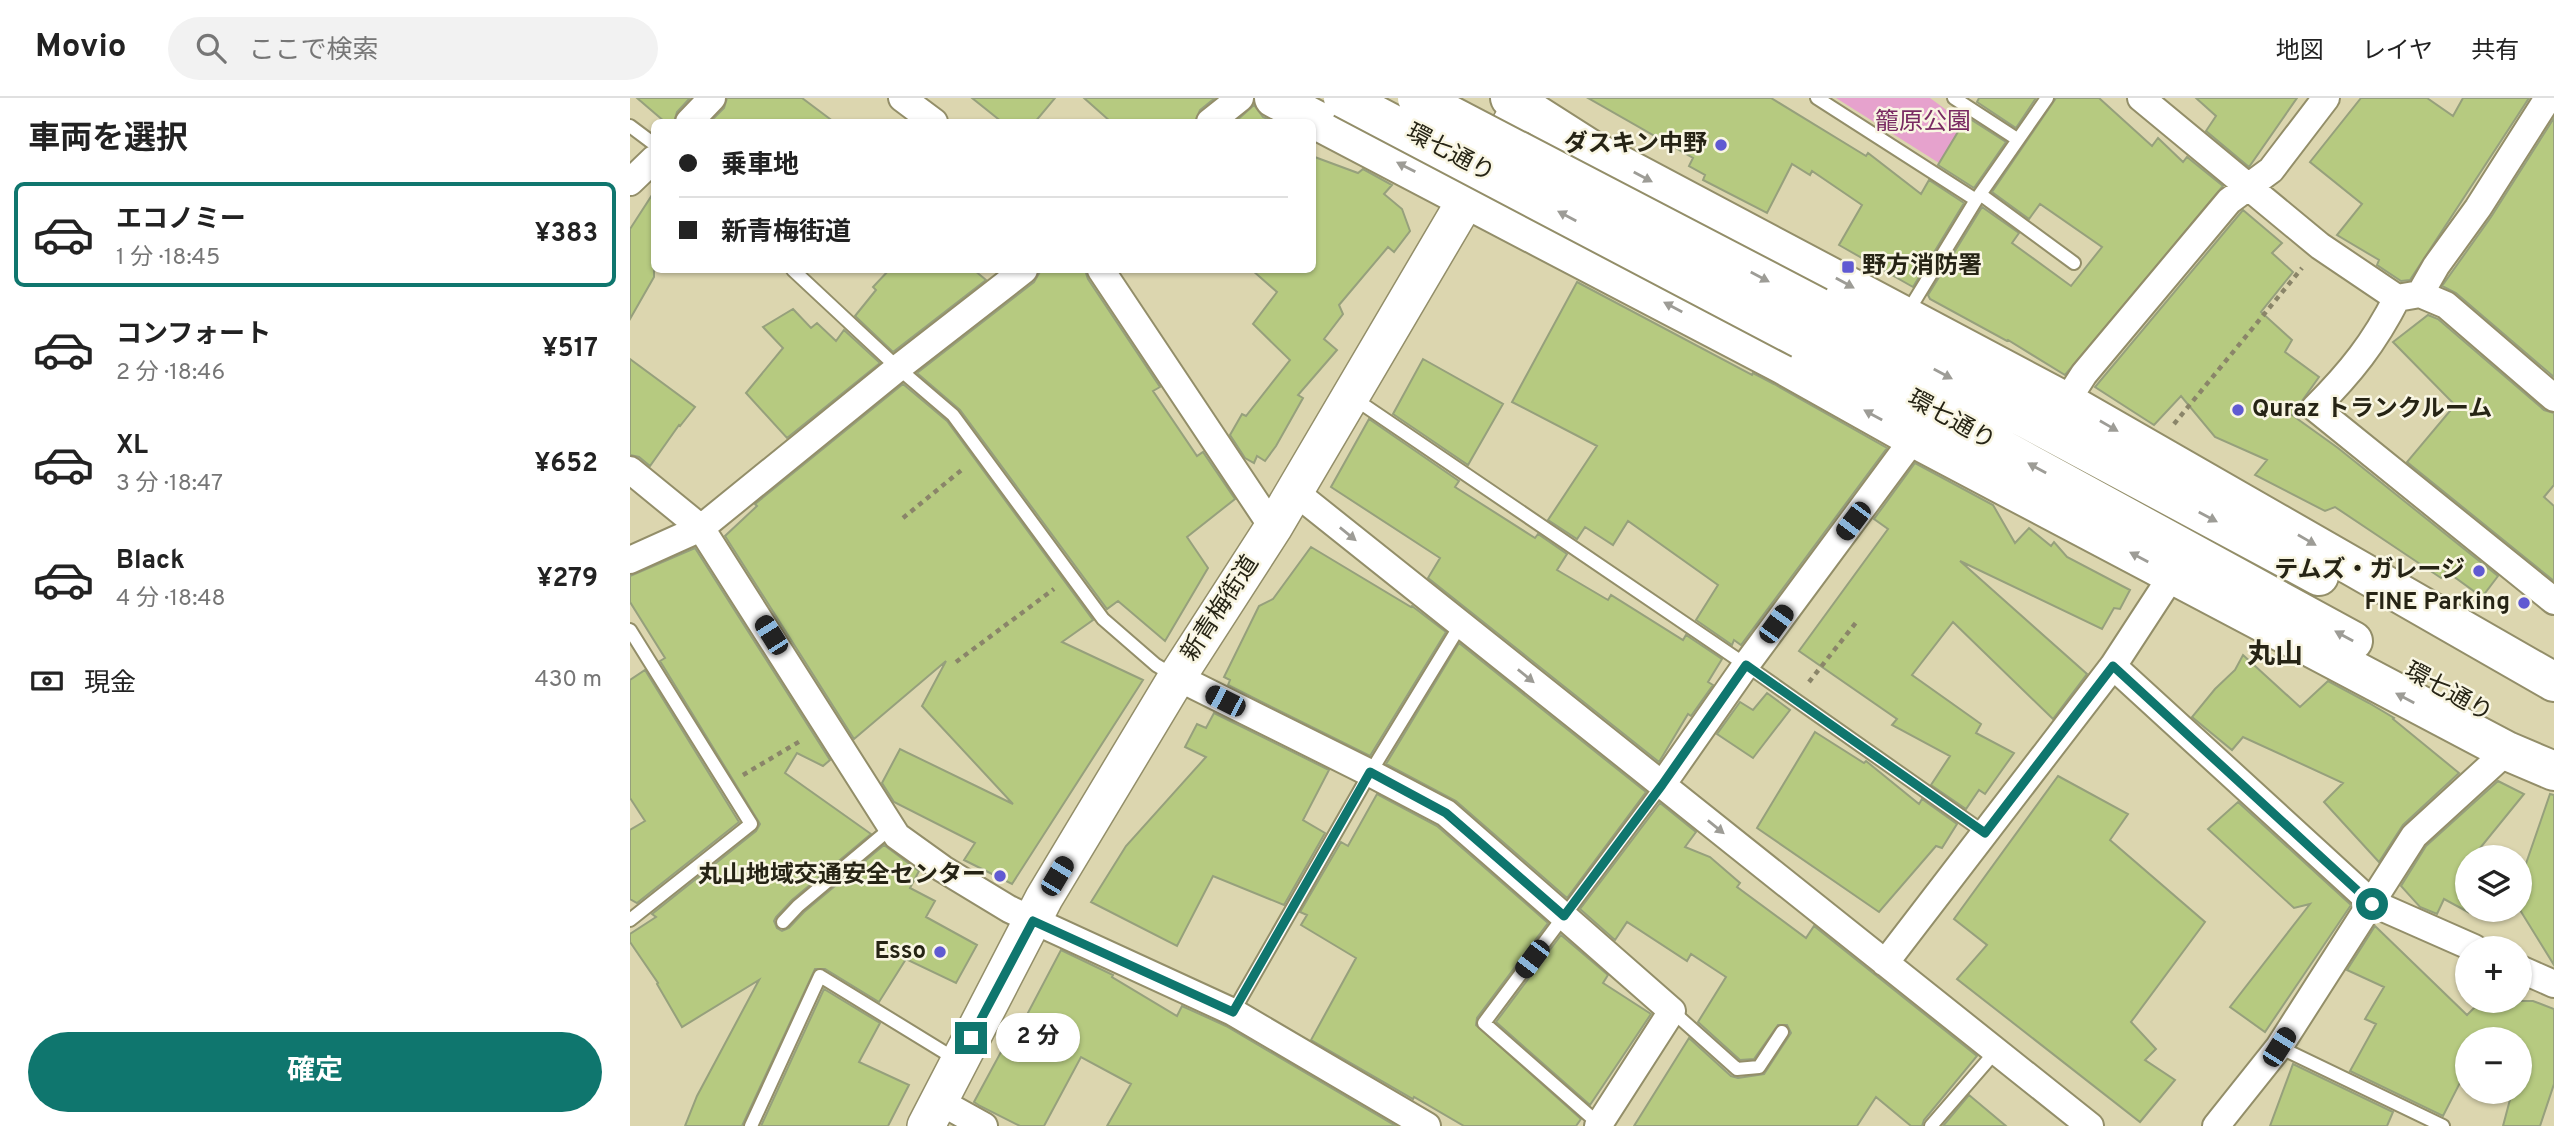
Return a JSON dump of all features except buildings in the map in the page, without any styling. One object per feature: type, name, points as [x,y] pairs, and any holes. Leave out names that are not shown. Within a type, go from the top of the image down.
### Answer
[{"type":"main road","points":[[1274,98],[1314,119]]},
{"type":"main road","name":"環七通り","points":[[1343,98],[1810,323],[2554,702]]},
{"type":"main road","name":"環七通り","points":[[1417,98],[2554,751]]},
{"type":"main road","points":[[1519,100],[1590,149],[2066,402],[2554,682]]},
{"type":"main road","name":"新青梅街道","points":[[932,1113],[1044,898],[1177,677],[1273,528],[1352,397],[1519,100]]},
{"type":"main road","points":[[1316,120],[1784,365],[1914,438],[2507,751],[2554,771]]},
{"type":"street","points":[[692,119],[712,98]]},
{"type":"street","points":[[902,98],[930,119]]},
{"type":"street","points":[[1214,119],[1240,98]]},
{"type":"street","points":[[2141,98],[2320,246],[2409,296],[2446,304],[2554,398]]},
{"type":"street","points":[[2066,402],[2084,374],[2229,201],[2271,170],[2326,98]]},
{"type":"street","points":[[2545,116],[2436,266],[2379,332],[2347,376],[2315,408],[2554,601]]},
{"type":"street","points":[[630,182],[651,162]]},
{"type":"street","points":[[630,560],[701,528],[1020,273]]},
{"type":"street","points":[[1103,273],[1273,528]]},
{"type":"street","points":[[1662,785],[1746,665],[1914,438]]},
{"type":"street","points":[[630,470],[701,528],[897,836],[943,869],[1033,921],[1233,1012],[1427,1126]]},
{"type":"street","points":[[1295,492],[2090,1126]]},
{"type":"street","points":[[1885,963],[2113,666],[2173,574]]},
{"type":"street","points":[[2113,666],[2372,904],[2455,940]]},
{"type":"street","points":[[1177,677],[1370,772],[1446,813],[1672,1012],[1598,1125]]},
{"type":"street","points":[[2216,1126],[2279,1047],[2414,836],[2507,751]]},
{"type":"street","points":[[2532,974],[2554,984]]},
{"type":"street","points":[[932,1113],[984,1126]]},
{"type":"lane","points":[[1817,98],[1978,197],[2074,263]]},
{"type":"lane","points":[[1954,98],[2017,139]]},
{"type":"lane","points":[[1905,316],[1978,197],[2047,98]]},
{"type":"lane","points":[[630,126],[651,142]]},
{"type":"lane","points":[[796,273],[953,415],[1104,619],[1156,664],[1177,677]]},
{"type":"lane","points":[[1352,397],[1746,665],[1985,833]]},
{"type":"lane","points":[[1233,1012],[1370,772],[1461,624]]},
{"type":"lane","points":[[630,630],[751,824],[630,920]]},
{"type":"lane","points":[[1598,1125],[1484,1023],[1662,785]]},
{"type":"lane","points":[[783,922],[891,828]]},
{"type":"lane","points":[[751,1126],[820,976],[958,1061]]},
{"type":"lane","points":[[1672,1012],[1738,1069],[1759,1067],[1782,1032]]},
{"type":"lane","points":[[2279,1047],[2443,1126]]},
{"type":"lane","points":[[1931,1126],[1996,1051]]},
{"type":"path","points":[[2171,429],[2320,246]]},
{"type":"path","points":[[903,518],[981,454]]},
{"type":"path","points":[[956,662],[1072,576]]},
{"type":"path","points":[[1795,699],[1858,620]]},
{"type":"path","points":[[727,785],[827,726]]},
{"type":"green space","name":"籠原公園","points":[[1836,98],[1930,98],[1964,123],[1939,163]]},
{"type":"place","name":"ダスキン中野","points":[[1721,145]]},
{"type":"place","name":"野方消防署","points":[[1848,267]]},
{"type":"place","name":"Quraz トランクルーム","points":[[2238,410]]},
{"type":"place","name":"テムズ・ガレージ","points":[[2479,571]]},
{"type":"place","name":"FINE Parking","points":[[2524,603]]},
{"type":"place","name":"丸山地域交通安全センター","points":[[1000,876]]},
{"type":"place","name":"Esso","points":[[940,952]]},
{"type":"district","name":"丸山","points":[[2275,656]]},
{"type":"route","points":[[971,1038],[1033,921],[1233,1012],[1370,772],[1446,813],[1564,916],[1662,785],[1746,665],[1985,833],[2113,666],[2372,904]]}]
